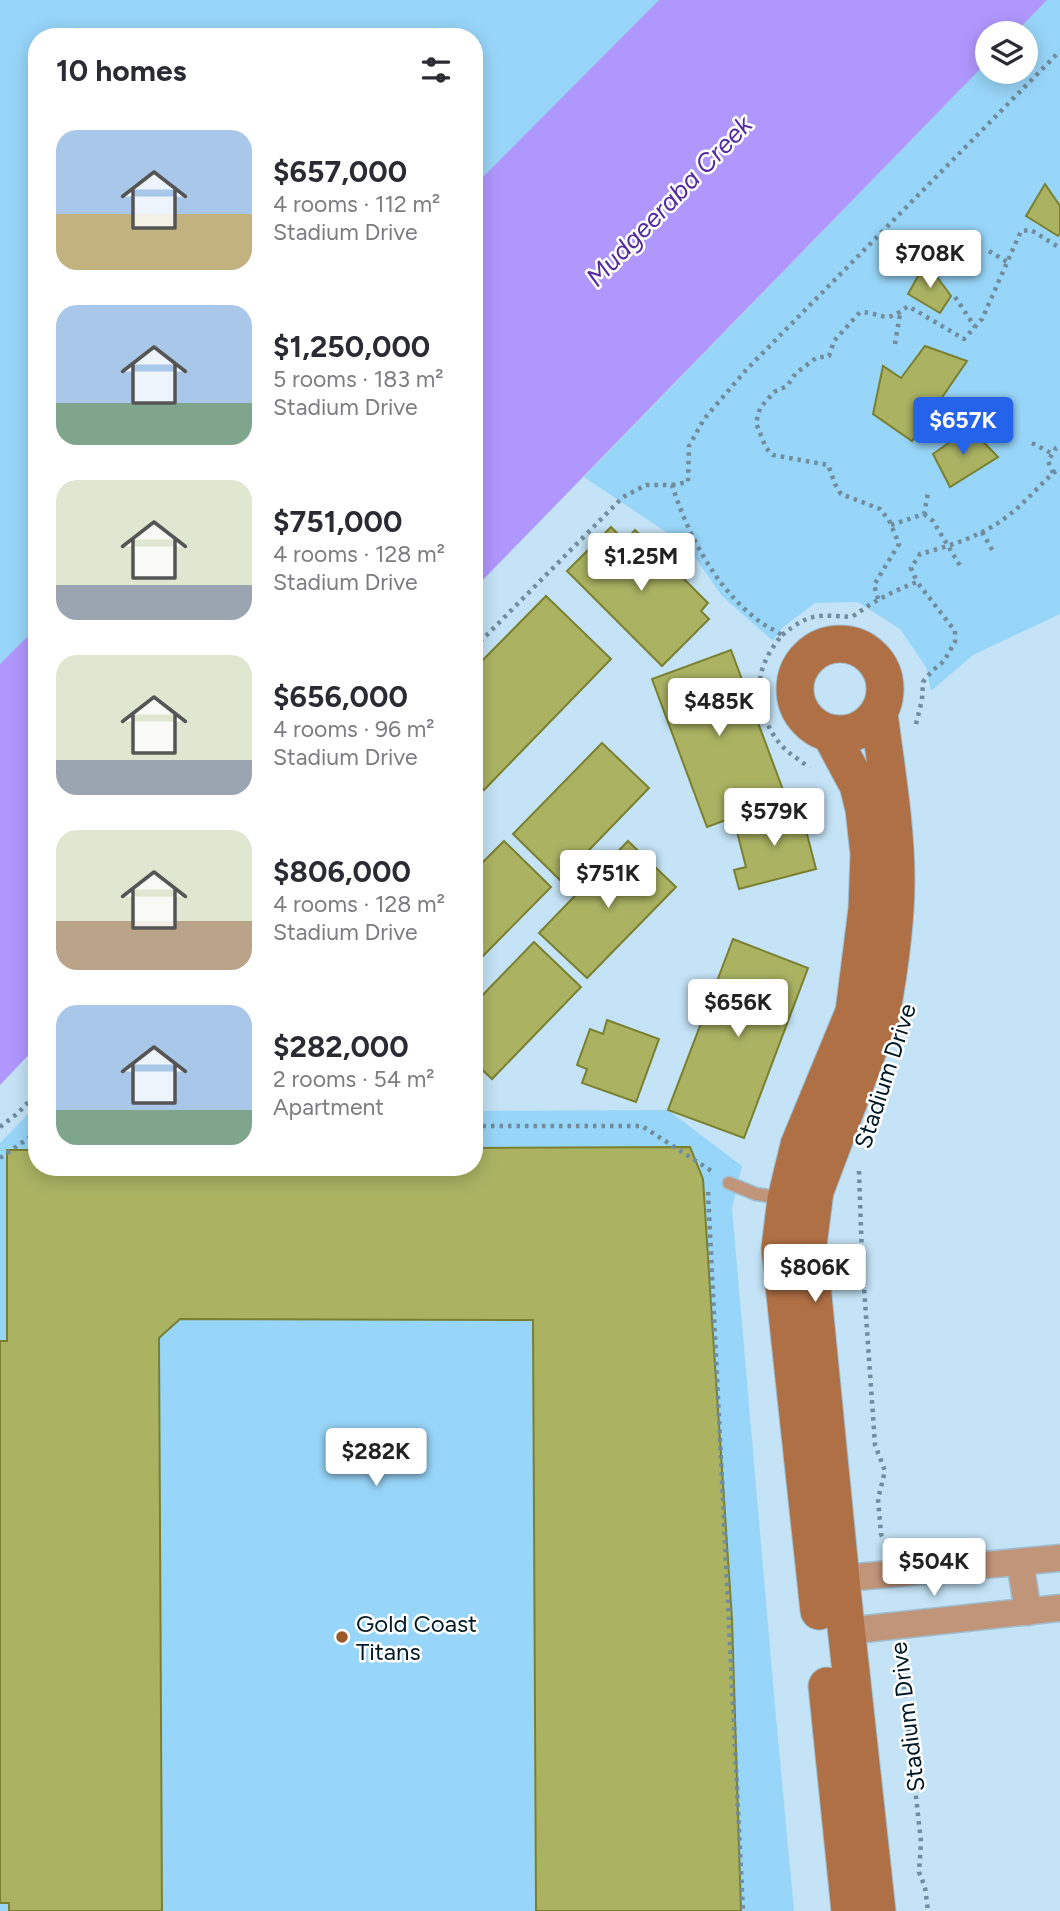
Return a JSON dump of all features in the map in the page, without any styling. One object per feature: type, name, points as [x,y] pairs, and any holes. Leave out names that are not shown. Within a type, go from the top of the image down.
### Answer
[{"type":"street","points":[[839,643],[866,651],[883,673],[886,687],[879,713],[869,724],[844,734],[830,733],[817,727],[805,718],[798,705],[796,677],[803,663],[825,646],[839,643]]},
{"type":"street","name":"Stadium Drive","points":[[800,1202],[815,1191],[881,1016],[885,994],[896,880],[892,817],[879,713]]},
{"type":"street","name":"Stadium Drive","points":[[830,733],[858,785],[864,808],[869,854],[867,909],[854,1012],[799,1145],[800,1202],[780,1248],[828,1580],[850,1911]]},
{"type":"street","points":[[828,1580],[1060,1558]]},
{"type":"street","points":[[1020,1562],[1028,1612]]},
{"type":"street","name":"Stadium Drive","points":[[828,1580],[846,1631],[877,1911]]},
{"type":"street","points":[[846,1631],[1060,1608]]},
{"type":"lane","points":[[729,1183],[756,1194],[800,1202]]},
{"type":"path","points":[[483,639],[623,497],[646,485],[688,482],[689,446],[704,419],[747,369],[1060,51]]},
{"type":"path","points":[[878,599],[874,585],[900,544],[889,520],[880,509],[841,494],[828,465],[774,454],[766,449],[756,423],[760,408],[774,392],[787,386],[796,373],[816,358],[830,356],[834,341],[860,312],[895,317],[908,306],[964,339],[982,319],[1021,230],[1031,230],[1060,248]]},
{"type":"path","points":[[989,251],[1007,262]]},
{"type":"path","points":[[955,297],[975,327]]},
{"type":"path","points":[[895,344],[900,313]]},
{"type":"path","points":[[1032,443],[1053,454]]},
{"type":"path","points":[[1053,473],[1048,461],[1060,446]]},
{"type":"path","points":[[913,729],[922,700],[923,682],[944,661],[955,642],[955,631],[916,582],[911,568],[920,554],[949,546],[1004,519],[1060,469]]},
{"type":"path","points":[[672,485],[681,513],[711,568],[734,597],[758,620],[782,635]]},
{"type":"path","points":[[924,514],[928,494]]},
{"type":"path","points":[[891,525],[924,514]]},
{"type":"path","points":[[924,514],[933,521],[962,569]]},
{"type":"path","points":[[982,532],[994,553]]},
{"type":"path","points":[[815,773],[783,747],[768,729],[760,702],[761,674],[771,648],[797,623],[816,615],[852,617],[878,599],[916,582]]},
{"type":"path","points":[[0,1127],[28,1102]]},
{"type":"path","points":[[483,1126],[642,1126],[729,1183]]},
{"type":"path","points":[[0,1158],[28,1138]]},
{"type":"path","name":"Stadium Drive","points":[[859,1162],[862,1258],[875,1445],[885,1471],[878,1499],[881,1534],[888,1547],[891,1574]]},
{"type":"path","points":[[707,1168],[743,1911]]},
{"type":"path","name":"Stadium Drive","points":[[897,1626],[921,1842],[919,1872],[925,1887],[928,1911]]},
{"type":"shaded area","points":[[0,0],[659,0],[483,177],[483,28],[28,28],[28,636],[0,664]]},
{"type":"shaded area","points":[[1047,0],[1060,0],[1060,614],[973,655],[931,691],[926,667],[900,629],[858,602],[815,603],[782,628],[773,641],[722,596],[687,546],[584,477],[975,74],[975,84],[1038,84],[1038,21],[1027,21]]},
{"type":"shaded area","points":[[668,1110],[742,1166],[732,1208],[794,1911],[0,1911],[0,1143],[28,1114],[28,1176],[483,1176],[483,1111]]},
{"type":"water","name":"Mudgeeraba Creek","points":[[659,0],[1047,0],[1027,21],[975,21],[975,74],[483,580],[483,177]]},
{"type":"water","points":[[28,636],[28,1055],[0,1085],[0,664]]},
{"type":"building","points":[[1045,184],[1060,206],[1058,236],[1026,216]]},
{"type":"building","points":[[926,262],[951,296],[940,313],[908,294]]},
{"type":"building","points":[[925,346],[967,361],[912,441],[873,414],[883,366],[901,378]]},
{"type":"building","points":[[970,428],[998,457],[950,487],[933,454]]},
{"type":"building","points":[[611,527],[625,541],[635,530],[708,603],[701,611],[709,619],[662,666],[567,571]]},
{"type":"building","points":[[546,596],[611,659],[484,790],[483,789],[483,660]]},
{"type":"building","points":[[731,650],[786,798],[707,827],[652,679]]},
{"type":"building","points":[[602,743],[649,788],[560,880],[513,834]]},
{"type":"building","points":[[800,807],[816,869],[739,889],[734,870],[746,867],[735,824]]},
{"type":"building","points":[[504,841],[551,887],[483,956],[483,862]]},
{"type":"building","points":[[628,841],[676,887],[587,978],[539,933]]},
{"type":"building","points":[[733,939],[808,968],[744,1138],[668,1110]]},
{"type":"building","points":[[534,942],[581,987],[492,1079],[483,1070],[483,995]]},
{"type":"building","points":[[607,1020],[659,1039],[636,1102],[582,1083],[587,1069],[577,1065],[590,1029],[603,1034]]},
{"type":"building","points":[[690,1147],[703,1179],[732,1619],[741,1911],[536,1911],[533,1320],[180,1319],[159,1338],[162,1911],[9,1911],[9,1903],[0,1903],[0,1341],[7,1341],[7,1150],[28,1150],[28,1176],[483,1176],[483,1148]]},
{"type":"place","name":"Gold Coast Titans","points":[[342,1637]]}]
